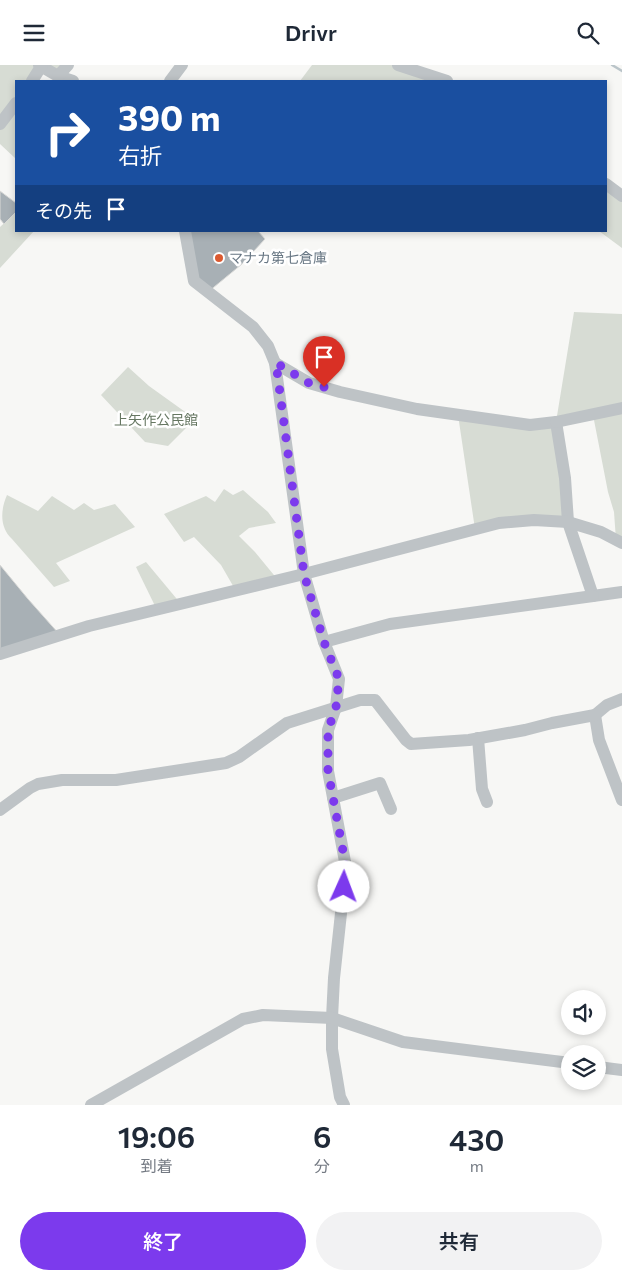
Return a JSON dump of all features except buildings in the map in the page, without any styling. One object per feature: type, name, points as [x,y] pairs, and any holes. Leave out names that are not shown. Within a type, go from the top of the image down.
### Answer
[{"type":"street","points":[[58,76],[68,65]]},
{"type":"street","points":[[171,80],[182,65]]},
{"type":"street","points":[[398,65],[444,80]]},
{"type":"street","points":[[33,80],[41,66],[58,76],[70,80]]},
{"type":"street","points":[[0,124],[15,104]]},
{"type":"street","points":[[607,185],[622,196]]},
{"type":"street","points":[[185,232],[194,281],[253,327],[268,346],[276,363],[304,574],[324,642],[339,679],[336,707],[328,730],[328,771],[346,867],[334,978],[332,1018],[332,1049],[340,1097],[344,1105]]},
{"type":"street","points":[[276,363],[309,383],[340,392],[416,409],[530,425],[556,422],[622,408]]},
{"type":"street","points":[[556,422],[565,478],[568,522],[593,596]]},
{"type":"street","points":[[0,654],[89,626],[304,574],[499,523],[534,519],[568,522],[601,532],[622,543]]},
{"type":"street","points":[[324,642],[390,624],[622,592]]},
{"type":"street","points":[[0,810],[38,784],[62,780],[116,780],[226,763],[240,757],[287,723],[360,700],[375,700],[406,741],[411,744],[478,739],[525,730],[595,715],[607,705],[622,699]]},
{"type":"street","points":[[595,715],[599,740],[622,800]]},
{"type":"street","points":[[478,739],[482,789],[487,802]]},
{"type":"street","points":[[333,798],[380,783],[391,809]]},
{"type":"street","points":[[91,1105],[243,1019],[263,1015],[332,1018],[403,1042],[561,1062]]},
{"type":"street","points":[[606,1068],[622,1070]]},
{"type":"green space","points":[[0,65],[68,65],[58,76],[42,67],[33,80],[15,80],[15,158],[0,144]]},
{"type":"green space","points":[[312,65],[398,65],[444,80],[301,80]]},
{"type":"green space","points":[[607,185],[622,196],[622,248],[600,232],[607,232]]},
{"type":"green space","points":[[15,213],[15,232],[33,232],[0,268],[0,227]]},
{"type":"green space","points":[[574,312],[622,314],[622,543],[616,540],[614,512],[608,492],[593,415],[556,423],[568,522],[475,529],[458,415],[556,422]]},
{"type":"green space","name":"上矢作公民館","points":[[128,367],[149,386],[195,419],[168,446],[145,442],[101,395]]},
{"type":"green space","points":[[224,489],[233,495],[243,490],[268,512],[276,523],[249,528],[239,536],[278,580],[236,591],[221,565],[194,537],[184,542],[164,514],[206,496],[215,502]]},
{"type":"green space","points":[[7,495],[38,511],[52,496],[74,510],[84,503],[94,510],[115,504],[135,527],[56,563],[70,581],[54,587],[5,530],[2,513]]},
{"type":"green space","points":[[146,562],[181,604],[157,610],[136,567]]},
{"type":"waterway","points":[[612,65],[622,71]]},
{"type":"place","name":"マナカ第七倉庫","points":[[219,258]]},
{"type":"route","points":[[324,387],[309,383],[276,363],[295,518],[304,574],[324,642],[339,679],[336,707],[328,730],[328,771],[346,867],[344,887]]}]
